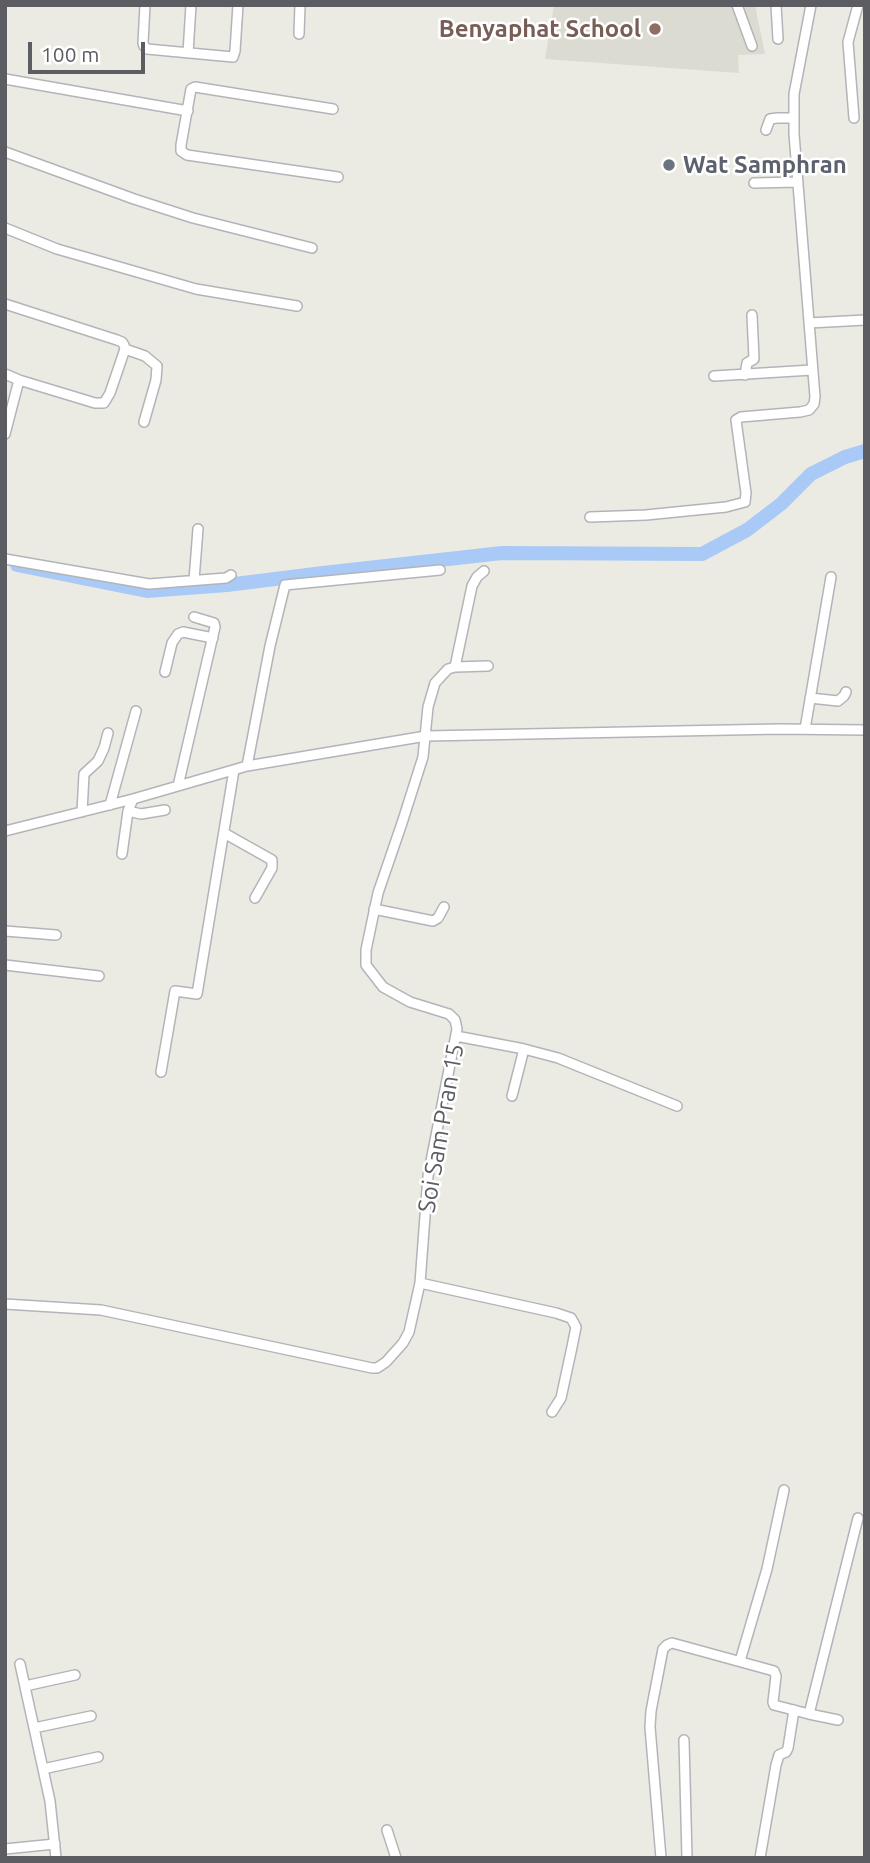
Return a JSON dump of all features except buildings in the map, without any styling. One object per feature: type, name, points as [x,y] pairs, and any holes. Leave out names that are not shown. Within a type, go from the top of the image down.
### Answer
[{"type":"street","points":[[145,5],[144,46],[150,50],[233,57],[238,5]]},
{"type":"street","points":[[188,53],[191,5]]},
{"type":"street","points":[[299,34],[300,5]]},
{"type":"street","points":[[737,5],[752,46]]},
{"type":"street","points":[[776,5],[778,38]]},
{"type":"street","points":[[590,517],[646,516],[726,507],[745,502],[736,420],[741,417],[800,412],[809,410],[814,404],[794,118],[796,82],[811,5]]},
{"type":"street","points":[[853,118],[848,42],[858,5]]},
{"type":"street","points":[[5,79],[188,111]]},
{"type":"street","points":[[333,109],[198,87],[191,89],[181,151],[187,155],[338,177]]},
{"type":"street","points":[[766,130],[770,120],[794,118]]},
{"type":"street","points":[[5,152],[193,218],[312,248]]},
{"type":"street","points":[[754,183],[798,182]]},
{"type":"street","points":[[5,228],[57,249],[196,289],[297,306]]},
{"type":"street","points":[[5,304],[117,340],[122,342],[125,349],[104,403],[5,374]]},
{"type":"street","points":[[745,375],[747,363],[754,359],[752,315]]},
{"type":"street","points":[[809,323],[865,320]]},
{"type":"street","points":[[125,349],[145,356],[157,366],[156,380],[144,422]]},
{"type":"street","points":[[713,376],[812,370]]},
{"type":"street","points":[[5,434],[19,380]]},
{"type":"street","points":[[194,580],[198,529]]},
{"type":"street","points":[[5,559],[149,584],[226,578],[232,575]]},
{"type":"street","points":[[247,766],[284,586],[440,570]]},
{"type":"street","points":[[484,571],[472,586],[455,667],[488,666]]},
{"type":"street","points":[[805,729],[831,578]]},
{"type":"street","points":[[178,786],[215,627],[214,623],[194,617]]},
{"type":"street","points":[[165,672],[172,643],[178,634],[183,632],[213,638]]},
{"type":"street","name":"Soi Sam Pran 15","points":[[5,1304],[101,1310],[377,1368],[386,1362],[410,1332],[421,1283],[428,1176],[457,1029],[455,1020],[449,1014],[410,1002],[383,987],[366,965],[366,950],[377,893],[423,757],[428,707],[435,683],[448,669],[455,667]]},
{"type":"street","points":[[810,698],[838,701],[846,692]]},
{"type":"street","points":[[110,805],[136,711]]},
{"type":"street","points":[[5,831],[110,805],[247,766],[426,736],[865,730]]},
{"type":"street","points":[[82,812],[84,774],[98,761],[108,733]]},
{"type":"street","points":[[161,1072],[175,991],[197,993],[234,770]]},
{"type":"street","points":[[122,854],[132,799]]},
{"type":"street","points":[[128,811],[141,814],[165,810]]},
{"type":"street","points":[[224,833],[272,860],[272,868],[255,898]]},
{"type":"street","points":[[374,909],[433,921],[444,907]]},
{"type":"street","points":[[5,930],[55,935]]},
{"type":"street","points":[[5,965],[99,976]]},
{"type":"street","points":[[456,1036],[524,1049],[573,1063],[677,1106]]},
{"type":"street","points":[[512,1096],[524,1049]]},
{"type":"street","points":[[421,1283],[571,1318],[576,1326],[567,1373],[561,1398],[552,1412]]},
{"type":"street","points":[[740,1661],[767,1569],[784,1490]]},
{"type":"street","points":[[809,1714],[858,1518]]},
{"type":"street","points":[[660,1858],[650,1727],[663,1649],[667,1645],[672,1643],[774,1671],[774,1704],[838,1720]]},
{"type":"street","points":[[20,1664],[50,1801],[56,1858]]},
{"type":"street","points":[[25,1686],[75,1675]]},
{"type":"street","points":[[760,1858],[776,1765],[779,1755],[788,1748],[794,1710]]},
{"type":"street","points":[[34,1728],[91,1716]]},
{"type":"street","points":[[684,1740],[687,1858]]},
{"type":"street","points":[[43,1769],[98,1757]]},
{"type":"street","points":[[387,1830],[396,1858]]},
{"type":"street","points":[[5,1849],[55,1844]]},
{"type":"shaded area","name":"Benyaphat School","points":[[554,5],[755,5],[765,54],[738,55],[739,73],[545,59]]},
{"type":"waterway","points":[[17,565],[147,591],[227,585],[502,553],[702,554],[747,530],[781,504],[811,474],[845,457],[865,451]]},
{"type":"place","name":"Benyaphat School","points":[[655,29]]},
{"type":"place","name":"Wat Samphran","points":[[669,165]]}]
